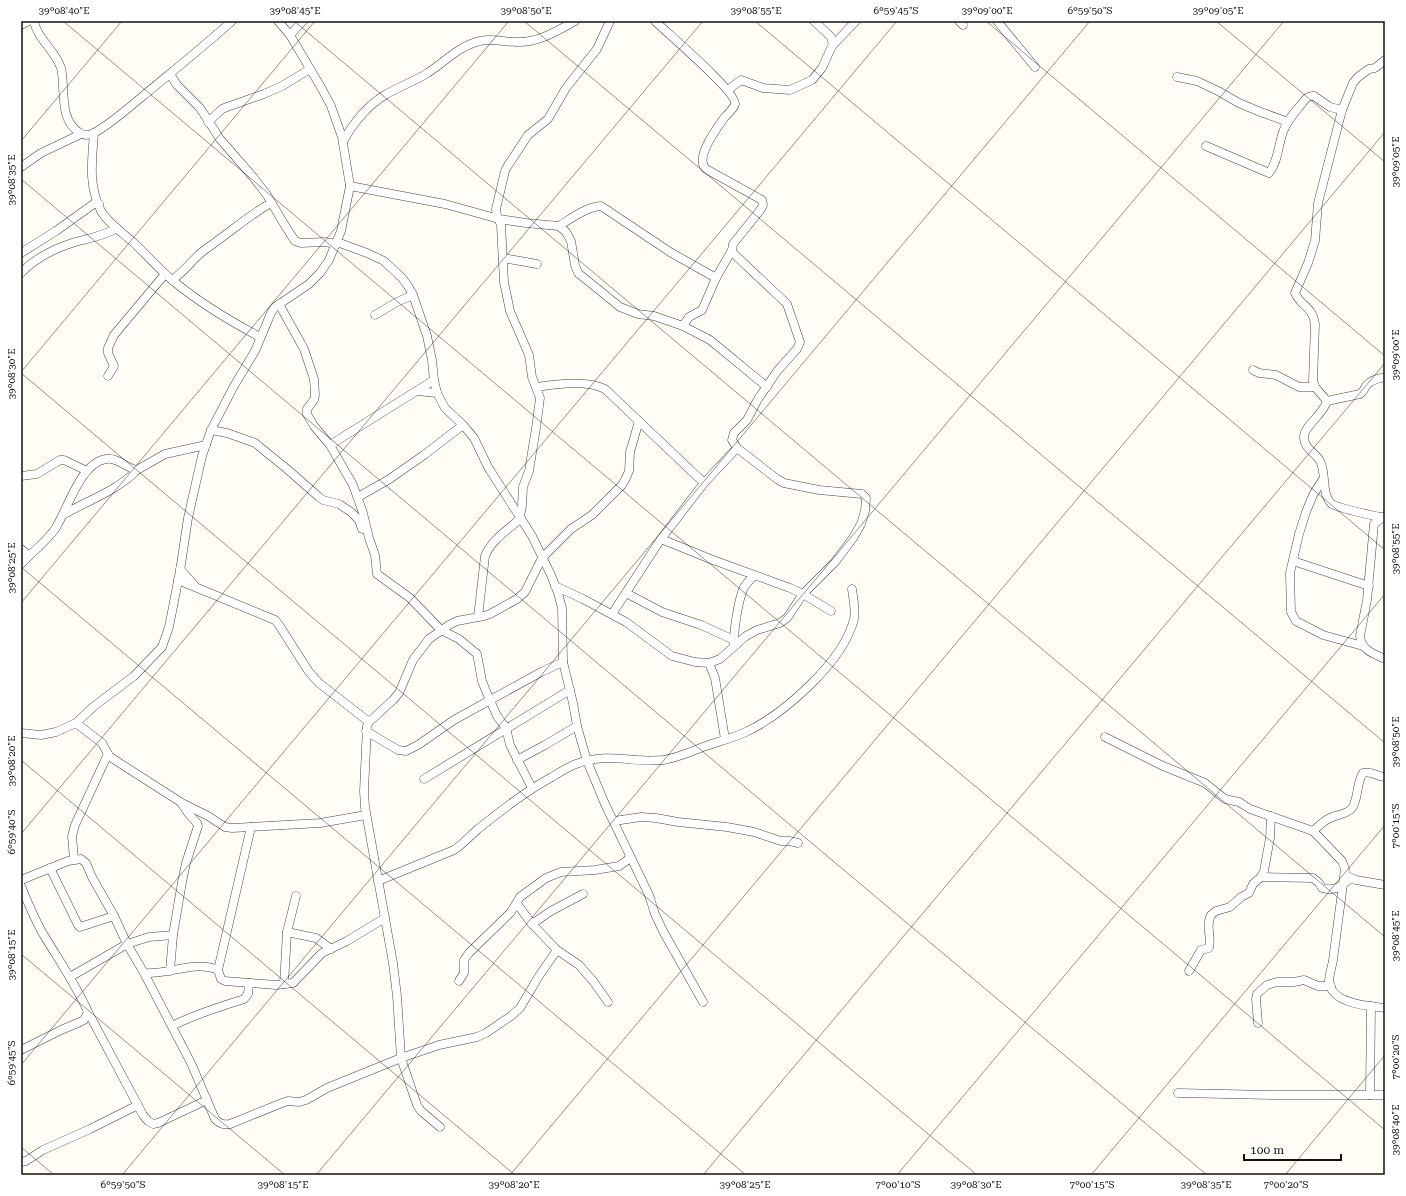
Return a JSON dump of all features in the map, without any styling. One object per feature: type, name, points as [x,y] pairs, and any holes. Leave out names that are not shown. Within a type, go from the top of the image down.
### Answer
[{"type":"street","points":[[21,25],[28,21]]},
{"type":"street","points":[[34,21],[36,28],[58,60],[63,78],[64,102],[68,118],[73,128],[81,134],[86,135],[94,133],[119,115],[199,51],[232,21]]},
{"type":"street","points":[[21,733],[41,735],[56,732],[76,723],[134,676],[162,647],[169,627],[188,518],[211,430],[255,350],[275,307],[309,284],[320,273],[337,243],[341,231],[350,186],[343,142],[331,106],[290,36],[278,21]]},
{"type":"street","points":[[290,36],[303,21]]},
{"type":"street","points":[[343,142],[354,124],[378,100],[386,94],[427,74],[461,48],[481,41],[532,41],[553,33],[575,21]]},
{"type":"street","points":[[478,617],[487,550],[520,517],[523,487],[529,470],[540,398],[532,377],[527,350],[510,311],[507,300],[504,282],[501,225],[496,209],[507,167],[528,135],[548,119],[562,94],[597,49],[610,21]]},
{"type":"street","points":[[814,21],[831,37],[833,45]]},
{"type":"street","points":[[728,90],[741,80],[770,89],[790,90],[812,80],[822,68],[833,45],[856,21]]},
{"type":"street","points":[[997,21],[1035,67]]},
{"type":"street","points":[[657,22],[703,65],[735,99],[735,104],[718,126],[709,141],[702,158],[703,165],[706,169],[760,198],[763,205],[733,244],[732,250],[716,278],[702,310],[689,317],[683,326]]},
{"type":"street","points":[[1327,400],[1315,387],[1312,381],[1315,324],[1313,315],[1309,308],[1299,301],[1294,294],[1308,264],[1315,241],[1318,203],[1342,110],[1353,83],[1358,77],[1376,68],[1385,60]]},
{"type":"street","points":[[208,122],[222,109],[282,86],[310,69]]},
{"type":"street","points":[[170,74],[177,85],[200,108],[220,139],[253,177],[295,240],[301,243],[337,243],[384,261],[402,278],[413,295],[432,360],[437,393],[445,408],[474,438],[488,467],[520,517],[555,586],[562,608],[563,662],[577,726],[587,761],[605,804],[649,895],[655,914],[663,931],[692,986],[703,1002]]},
{"type":"street","points":[[1177,76],[1197,81],[1239,103],[1288,122]]},
{"type":"street","points":[[1206,146],[1269,174],[1277,158],[1283,131],[1305,99],[1312,95],[1330,107],[1342,110]]},
{"type":"street","points":[[94,133],[91,180],[101,211],[107,219],[172,280],[217,314],[260,337]]},
{"type":"street","points":[[21,167],[41,153],[81,134]]},
{"type":"street","points":[[350,186],[451,205],[498,219],[559,226],[566,232],[571,241],[575,265],[578,273],[620,307],[638,314],[654,316],[683,326],[710,340],[766,387]]},
{"type":"street","points":[[21,253],[56,231],[95,203],[99,204]]},
{"type":"street","points":[[172,280],[209,246],[217,242],[247,218],[271,203]]},
{"type":"street","points":[[559,226],[587,209],[595,206],[601,206],[670,252],[716,278]]},
{"type":"street","points":[[21,272],[34,262],[56,250],[72,243],[105,234],[117,228]]},
{"type":"street","points":[[555,586],[626,622],[672,656],[695,662],[709,663],[720,659],[734,643],[746,636],[784,620],[803,594],[839,558],[853,538],[865,511],[866,498],[863,495],[858,493],[819,490],[782,482],[738,448],[732,440],[732,435],[747,420],[766,387],[778,370],[799,346],[800,342],[788,304],[734,254],[732,250]]},
{"type":"street","points":[[503,258],[537,264]]},
{"type":"street","points":[[108,376],[114,366],[108,353],[110,342],[118,330],[165,274]]},
{"type":"street","points":[[375,315],[397,302],[413,295]]},
{"type":"street","points":[[279,304],[304,349],[314,379],[315,395],[314,400],[307,409],[307,414],[314,426],[330,445],[358,497],[375,555],[377,574],[410,598],[441,630],[459,640],[477,654],[482,682],[490,701],[506,728],[510,745],[532,788]]},
{"type":"street","points":[[1253,370],[1259,373],[1276,375],[1299,387],[1315,387]]},
{"type":"street","points":[[1327,400],[1360,394],[1370,382],[1385,378]]},
{"type":"street","points":[[330,445],[434,380]]},
{"type":"street","points":[[537,388],[564,384],[584,384],[605,389],[704,483]]},
{"type":"street","points":[[417,391],[437,393]]},
{"type":"street","points":[[1327,400],[1322,412],[1308,427],[1304,435],[1306,444],[1320,460],[1326,495],[1332,504],[1340,508],[1384,517]]},
{"type":"street","points":[[440,1127],[421,1111],[417,1105],[401,1058],[397,996],[385,918],[366,815],[364,791],[366,731],[369,722],[393,700],[398,693],[413,660],[429,639],[457,621],[490,614],[525,592],[542,558],[571,529],[592,515],[624,481],[629,471],[630,452],[639,421]]},
{"type":"street","points":[[358,497],[388,480],[463,425]]},
{"type":"street","points":[[211,430],[234,435],[255,443],[261,447],[323,500],[339,504],[356,516],[362,529],[369,538]]},
{"type":"street","points":[[63,515],[81,504],[113,490],[137,470],[165,454],[206,445]]},
{"type":"street","points":[[612,614],[662,539],[704,483],[738,448]]},
{"type":"street","points":[[21,564],[43,544],[63,515],[72,494],[87,471],[97,462],[112,458],[132,469],[137,470]]},
{"type":"street","points":[[21,476],[37,474],[60,460],[64,460],[87,471]]},
{"type":"street","points":[[1323,479],[1304,517],[1290,573],[1291,612],[1296,621],[1323,635],[1363,646],[1385,659]]},
{"type":"street","points":[[1363,646],[1360,636],[1369,586],[1374,524],[1373,520],[1367,514]]},
{"type":"street","points":[[1374,524],[1384,517]]},
{"type":"street","points":[[662,539],[803,594],[831,611]]},
{"type":"street","points":[[21,549],[29,556]]},
{"type":"street","points":[[1293,561],[1369,586]]},
{"type":"street","points":[[180,569],[197,588]]},
{"type":"street","points":[[734,643],[734,630],[743,590],[754,575]]},
{"type":"street","points":[[178,580],[275,620],[309,672],[319,683],[369,722]]},
{"type":"street","points":[[378,881],[454,850],[479,828],[532,788],[575,764],[613,757],[663,760],[675,757],[746,732],[782,710],[832,661],[848,635],[855,617],[852,589]]},
{"type":"street","points":[[626,593],[662,612],[700,625],[734,643]]},
{"type":"street","points":[[366,731],[398,750],[406,751],[418,745],[454,720],[543,671],[563,662]]},
{"type":"street","points":[[709,663],[715,678],[725,739]]},
{"type":"street","points":[[424,779],[570,690]]},
{"type":"street","points":[[76,723],[102,743],[108,754],[118,762],[182,803],[208,816],[225,827],[320,823],[366,815]]},
{"type":"street","points":[[517,760],[577,726]]},
{"type":"street","points":[[1105,737],[1162,766],[1205,783],[1225,799],[1239,802],[1250,809],[1313,831],[1342,861],[1348,876],[1343,886],[1330,974],[1329,982],[1333,992],[1345,1001],[1385,1008]]},
{"type":"street","points":[[74,859],[72,836],[75,825],[108,754]]},
{"type":"street","points":[[1313,831],[1328,819],[1343,814],[1352,808],[1363,772],[1369,772],[1385,777]]},
{"type":"street","points":[[170,971],[173,935],[186,864],[198,826],[197,822],[188,813],[182,803]]},
{"type":"street","points":[[1189,971],[1201,950],[1209,948],[1208,926],[1211,915],[1216,911],[1233,905],[1241,896],[1250,893],[1253,884],[1261,877],[1264,871],[1270,838],[1271,816]]},
{"type":"street","points":[[614,821],[641,817],[656,818],[678,822],[727,827],[754,832],[781,841],[798,843]]},
{"type":"street","points":[[251,827],[218,970],[221,979],[225,981],[249,983],[284,984],[296,981],[319,956],[385,918]]},
{"type":"street","points":[[459,981],[464,973],[464,960],[469,953],[511,912],[520,897],[553,874],[612,868],[623,864],[630,857]]},
{"type":"street","points":[[21,880],[74,859],[80,859],[86,863],[92,877],[114,916],[126,944],[144,973],[191,1063],[215,1119],[224,1125],[286,1102],[299,1102],[306,1100],[327,1088],[401,1058],[449,1042],[486,1033],[511,1016],[525,1001],[539,976],[557,950]]},
{"type":"street","points":[[50,868],[80,927],[114,916]]},
{"type":"street","points":[[1348,876],[1385,885]]},
{"type":"street","points":[[1261,877],[1313,878],[1317,880],[1322,888],[1333,890],[1343,886]]},
{"type":"street","points":[[21,886],[23,897],[81,996],[88,1012],[88,1020],[148,1121],[153,1124],[162,1121],[207,1100]]},
{"type":"street","points":[[532,924],[551,911],[583,894]]},
{"type":"street","points":[[284,984],[287,932],[296,896]]},
{"type":"street","points":[[517,904],[532,924],[557,950],[579,965],[608,1002]]},
{"type":"street","points":[[287,932],[316,938],[331,949]]},
{"type":"street","points":[[70,977],[126,944],[149,937],[173,935]]},
{"type":"street","points":[[144,973],[157,973],[182,968],[201,967],[210,967],[218,970]]},
{"type":"street","points":[[1258,1023],[1257,994],[1267,985],[1278,982],[1294,982],[1304,980],[1318,986],[1331,986]]},
{"type":"street","points":[[172,1026],[189,1017],[218,1006],[244,999],[248,994],[249,983]]},
{"type":"street","points":[[1370,1096],[1371,1006]]},
{"type":"street","points":[[21,1050],[88,1020]]},
{"type":"street","points":[[1178,1093],[1272,1096],[1385,1095]]},
{"type":"street","points":[[21,1162],[26,1161],[43,1150],[138,1105]]}]
